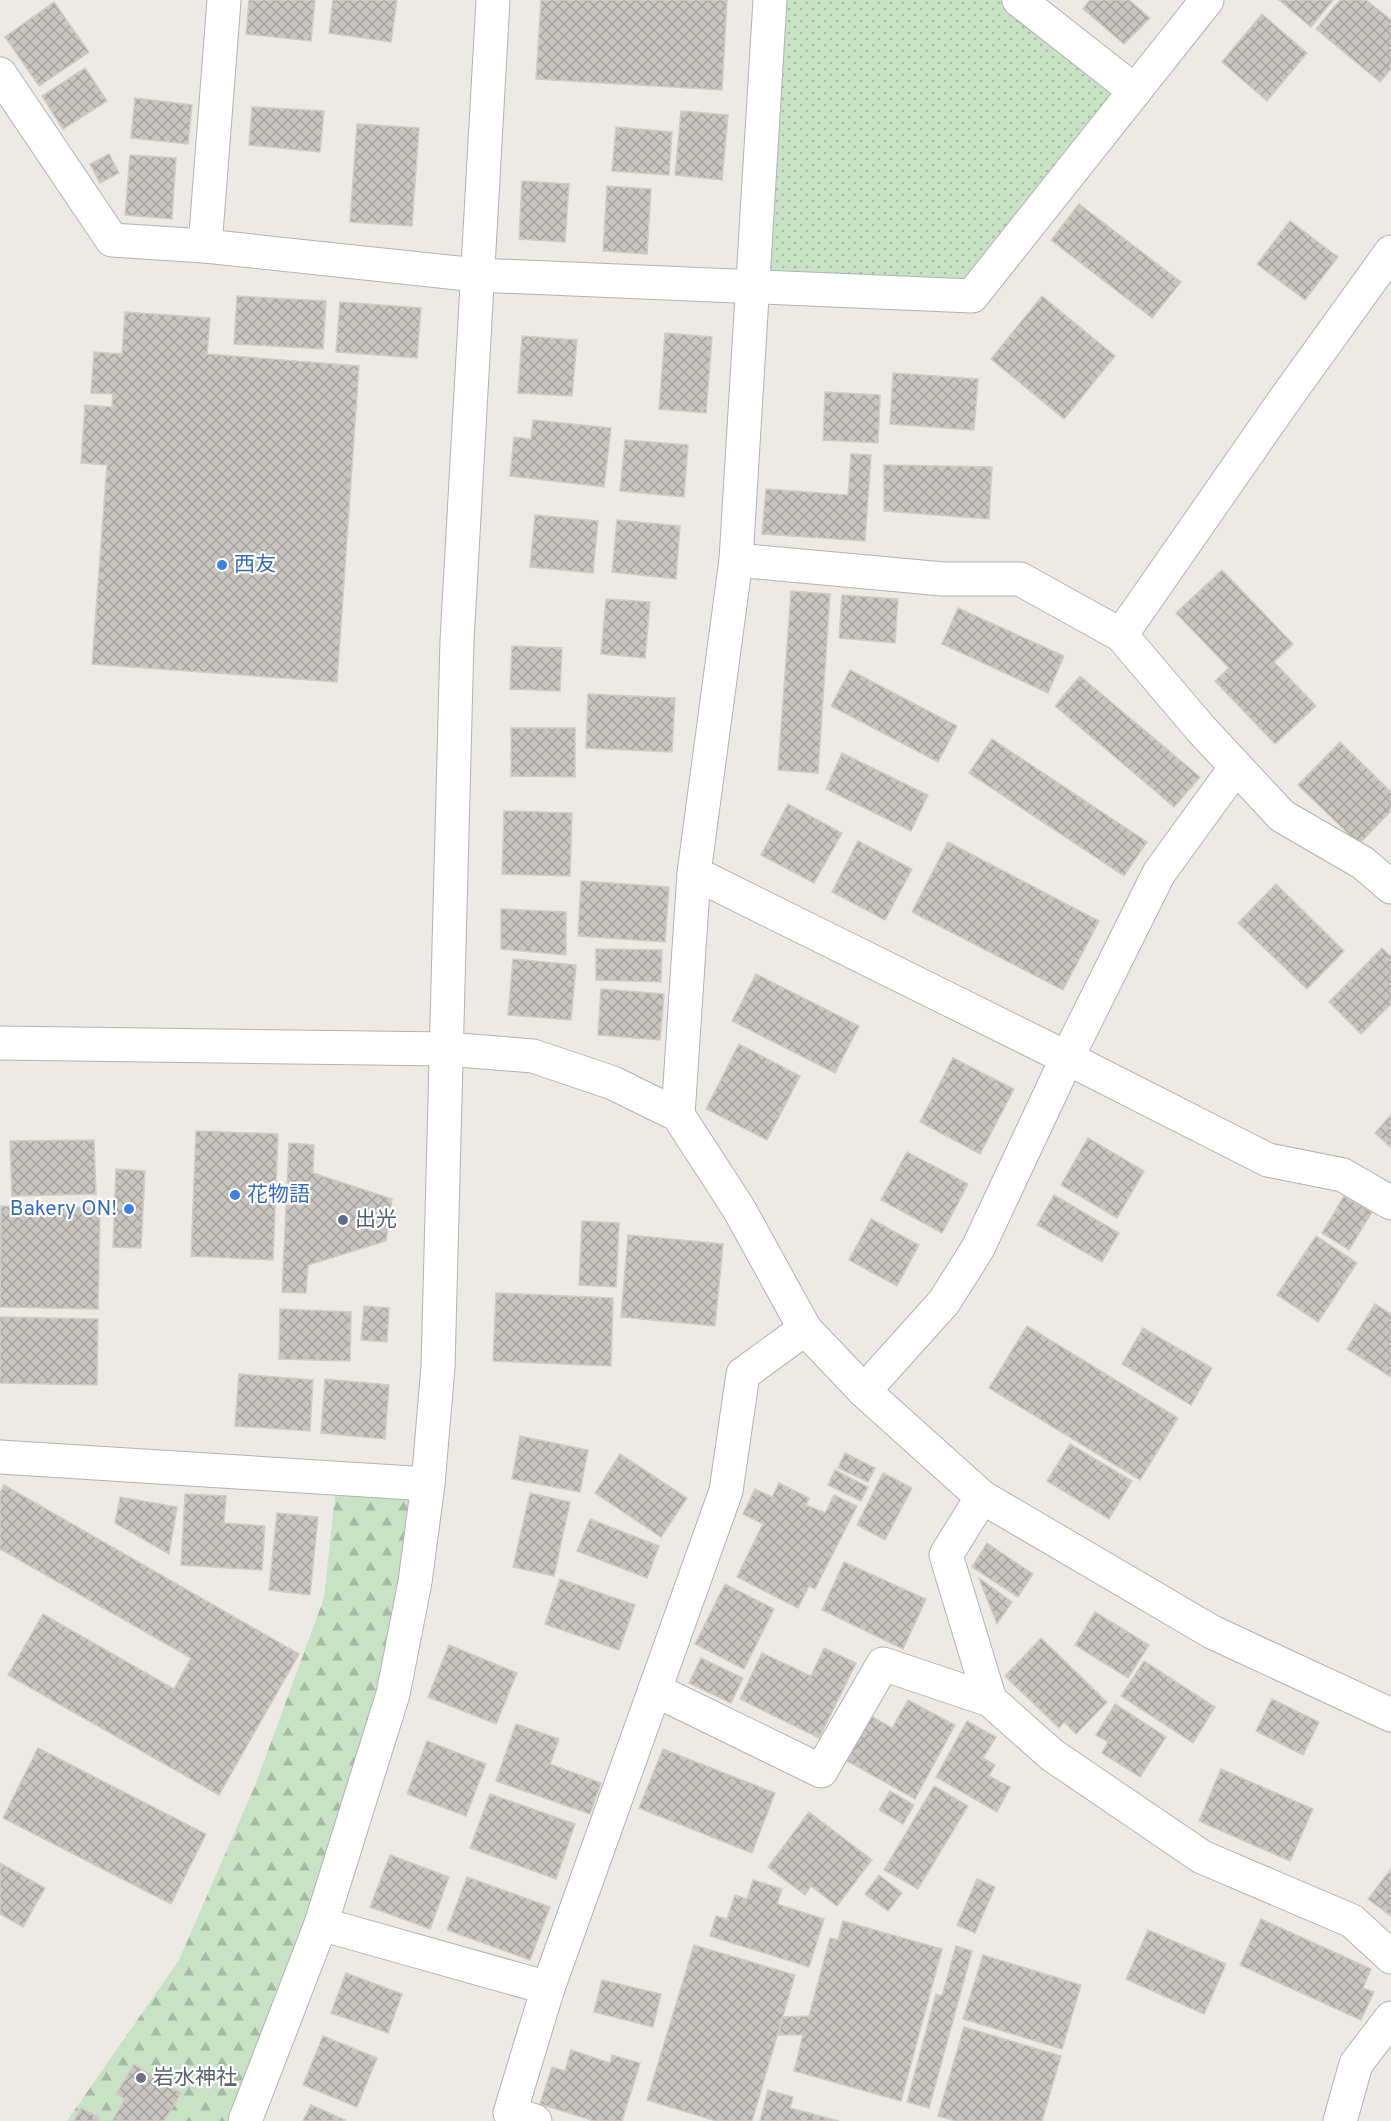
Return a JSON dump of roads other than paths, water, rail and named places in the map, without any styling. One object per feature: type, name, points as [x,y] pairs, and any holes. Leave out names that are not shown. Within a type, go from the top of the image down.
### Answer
[{"type":"street","points":[[205,246],[224,0]]},
{"type":"street","points":[[245,2121],[321,1924],[393,1694],[415,1582],[428,1484],[438,1367],[457,641],[493,0]]},
{"type":"street","points":[[678,1115],[694,873],[736,560],[770,0]]},
{"type":"street","points":[[1019,0],[1135,92]]},
{"type":"street","points":[[0,74],[112,240],[205,246],[477,275],[972,296],[1207,0]]},
{"type":"street","points":[[1121,635],[1283,402],[1391,252]]},
{"type":"street","points":[[736,560],[943,579],[1020,579],[1121,635],[1236,767],[1282,816],[1363,863],[1391,887]]},
{"type":"street","points":[[864,1391],[944,1302],[978,1248],[1067,1058],[1159,873],[1236,767]]},
{"type":"street","points":[[694,873],[1268,1160],[1343,1174],[1391,1203]]},
{"type":"street","points":[[0,1043],[446,1049],[533,1056],[613,1083],[678,1115],[739,1209],[806,1329],[864,1391],[982,1497],[1212,1632],[1391,1714]]},
{"type":"street","points":[[535,2121],[510,2113],[548,1989],[726,1491],[743,1374],[806,1329]]},
{"type":"street","points":[[0,1457],[428,1484]]},
{"type":"street","points":[[982,1497],[946,1555],[990,1700]]},
{"type":"street","points":[[656,1690],[821,1771],[883,1664],[990,1700],[1052,1755],[1202,1857],[1352,1921],[1391,1957]]},
{"type":"street","points":[[321,1924],[548,1989]]},
{"type":"street","points":[[1340,2121],[1356,2064],[1391,2018]]},
{"type":"place","name":"西友","points":[[222,565]]},
{"type":"place","name":"花物語","points":[[235,1195]]},
{"type":"place","name":"Bakery ON!","points":[[129,1209]]},
{"type":"place","name":"出光","points":[[343,1220]]},
{"type":"place","name":"岩水神社","points":[[141,2078]]}]
